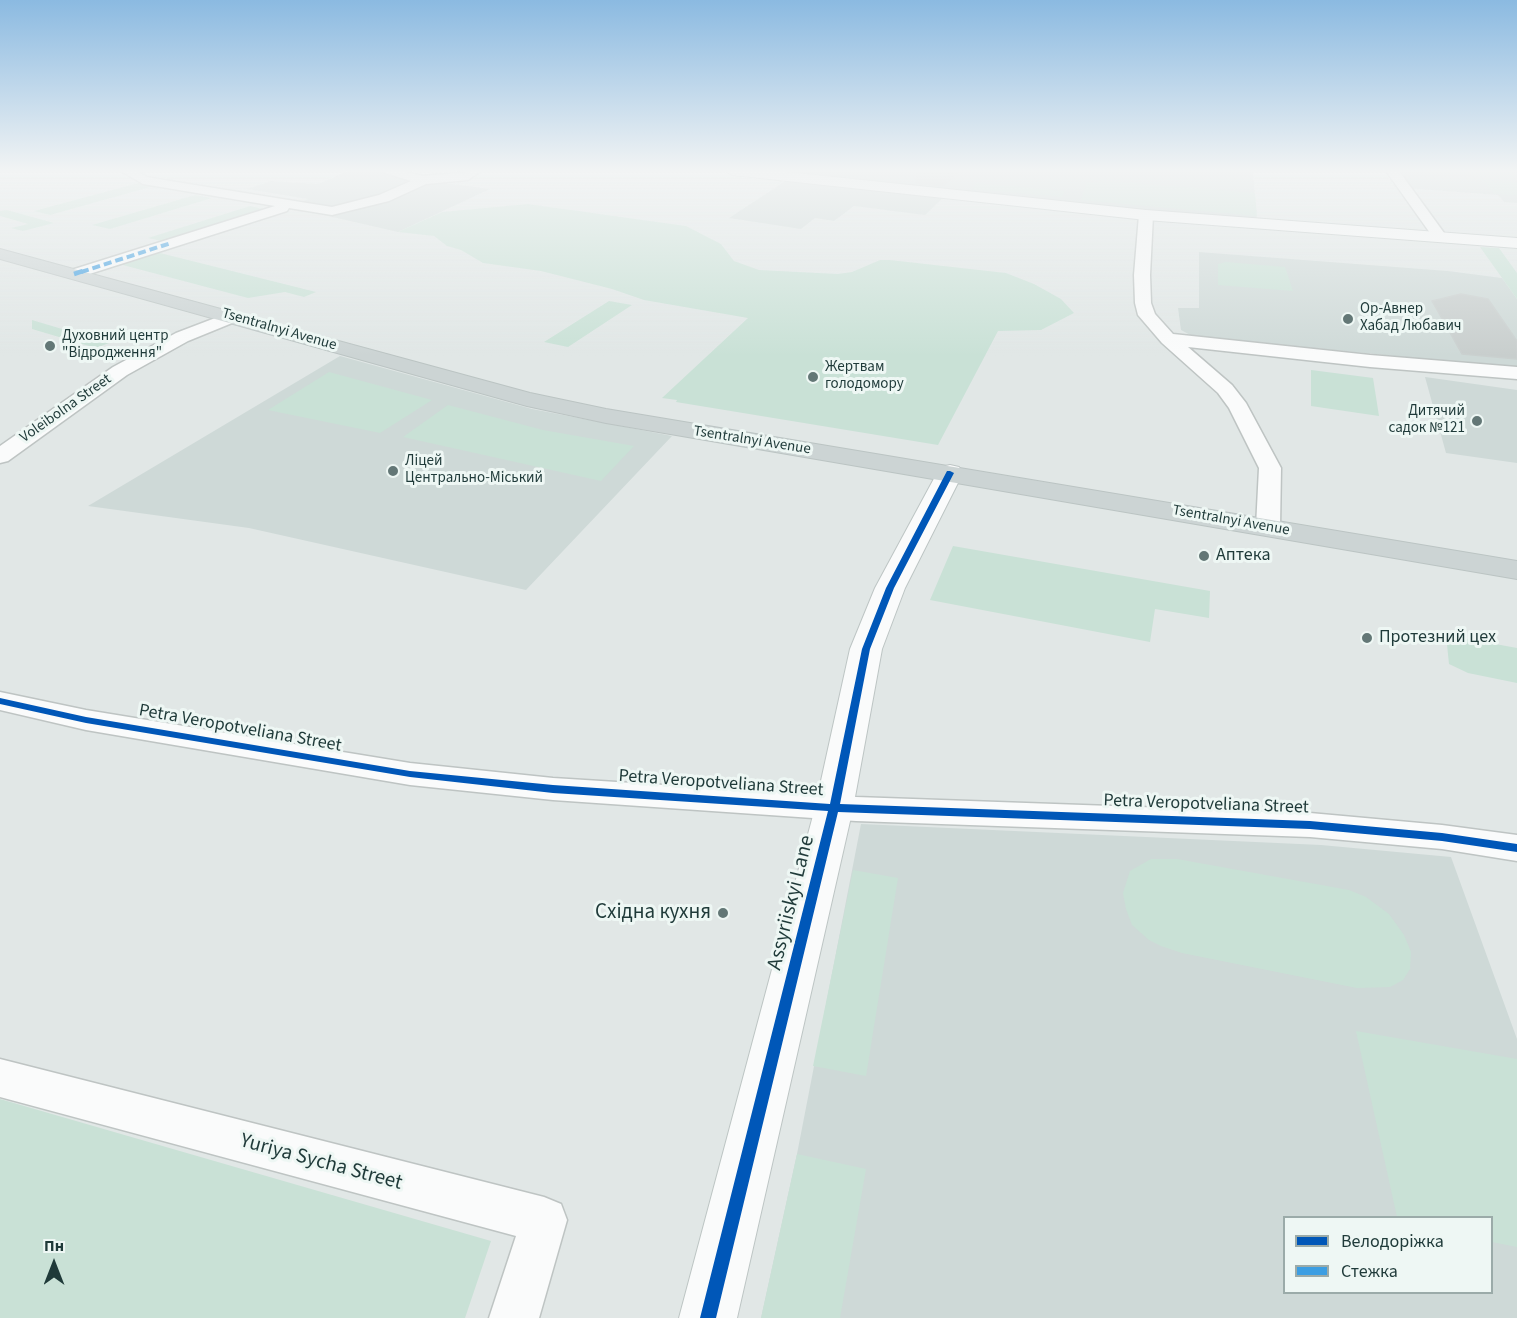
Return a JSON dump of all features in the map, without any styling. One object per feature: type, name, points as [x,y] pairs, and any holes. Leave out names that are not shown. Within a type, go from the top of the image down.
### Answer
[{"type":"main road","name":"Tsentralnyi Avenue","points":[[0,254],[551,404],[606,416],[1517,570]]},
{"type":"street","points":[[74,273],[205,233]]},
{"type":"street","points":[[1145,233],[1142,276],[1143,303],[1147,315],[1168,339],[1225,389],[1253,433],[1270,468],[1268,527]]},
{"type":"street","points":[[1380,233],[1517,243]]},
{"type":"street","points":[[1437,233],[1440,237]]},
{"type":"street","name":"Voleibolna Street","points":[[0,456],[120,371],[174,340],[231,317]]},
{"type":"street","points":[[1168,339],[1370,361],[1517,373]]},
{"type":"street","name":"Assyriiskyi Lane","points":[[708,1318],[834,808],[866,649],[890,588],[950,473]]},
{"type":"street","name":"Petra Veropotveliana Street","points":[[0,701],[86,720],[410,774],[553,789],[834,808],[1310,825],[1442,837],[1517,848]]},
{"type":"street","name":"Yuriya Sycha Street","points":[[0,1078],[544,1220],[514,1318]]},
{"type":"shaded area","name":"Ор-Авнер Хабад Любавич","points":[[1199,252],[1448,271],[1502,278],[1517,299],[1517,368],[1192,336],[1181,330],[1178,308],[1199,308]]},
{"type":"shaded area","name":"Ліцей Центрально-Міський","points":[[340,356],[532,409],[672,436],[526,590],[249,528],[88,506]]},
{"type":"shaded area","name":"Дитячий садок №121","points":[[1425,377],[1517,390],[1517,463],[1446,453]]},
{"type":"shaded area","points":[[861,824],[1321,845],[1451,857],[1517,1039],[1517,1318],[761,1318],[797,1154]]},
{"type":"green space","points":[[166,233],[196,233],[166,242],[148,238]]},
{"type":"green space","points":[[403,233],[699,233],[721,244],[734,261],[759,270],[838,274],[852,272],[880,260],[890,260],[1006,273],[1034,284],[1061,299],[1074,313],[1041,330],[998,331],[938,445],[662,398],[748,318],[644,300],[612,289],[541,271],[483,263],[461,250],[447,246],[434,236]]},
{"type":"green space","points":[[1480,247],[1499,248],[1517,273],[1517,299]]},
{"type":"green space","points":[[156,252],[316,292],[304,297],[285,292],[248,298],[119,264]]},
{"type":"green space","points":[[1226,262],[1285,267],[1293,291],[1218,285],[1218,264]]},
{"type":"green space","points":[[609,301],[632,305],[568,347],[544,342]]},
{"type":"green space","points":[[32,320],[109,343],[96,348],[32,329]]},
{"type":"green space","points":[[1311,370],[1373,378],[1379,416],[1311,406]]},
{"type":"green space","points":[[329,372],[432,400],[380,433],[268,410]]},
{"type":"green space","points":[[448,405],[543,430],[634,446],[601,481],[403,437]]},
{"type":"green space","points":[[953,546],[1210,591],[1209,618],[1155,609],[1150,642],[930,600]]},
{"type":"green space","points":[[1446,635],[1517,648],[1517,683],[1468,673],[1449,664]]},
{"type":"green space","points":[[1151,859],[1177,859],[1349,890],[1366,897],[1389,914],[1404,935],[1411,952],[1410,969],[1403,980],[1390,987],[1357,988],[1182,953],[1161,946],[1149,940],[1132,925],[1123,893],[1130,871]]},
{"type":"green space","points":[[853,870],[898,878],[866,1076],[813,1066]]},
{"type":"green space","points":[[1356,1031],[1517,1059],[1517,1247],[1493,1242],[1493,1216],[1397,1216]]},
{"type":"green space","points":[[0,1099],[491,1241],[465,1318],[0,1318]]},
{"type":"green space","points":[[797,1154],[866,1169],[840,1318],[761,1318]]},
{"type":"building","points":[[1461,294],[1488,299],[1517,341],[1517,359],[1462,354],[1432,301]]},
{"type":"marked path","points":[[74,274],[171,243]]},
{"type":"cycle path","points":[[708,1318],[834,808],[866,649],[890,588],[950,473]]},
{"type":"cycle path","points":[[0,701],[86,720],[410,774],[553,789],[856,809],[1310,825],[1442,837],[1517,848]]},
{"type":"place","name":"Ор-Авнер Хабад Любавич","points":[[1348,319]]},
{"type":"place","name":"Духовний центр \"Відродження\"","points":[[50,346]]},
{"type":"place","name":"Жертвам голодомору","points":[[813,377]]},
{"type":"place","name":"Дитячий садок №121","points":[[1477,421]]},
{"type":"place","name":"Ліцей Центрально-Міський","points":[[393,471]]},
{"type":"place","name":"Аптека","points":[[1204,556]]},
{"type":"place","name":"Протезний цех","points":[[1367,638]]},
{"type":"place","name":"Східна кухня","points":[[723,913]]}]
